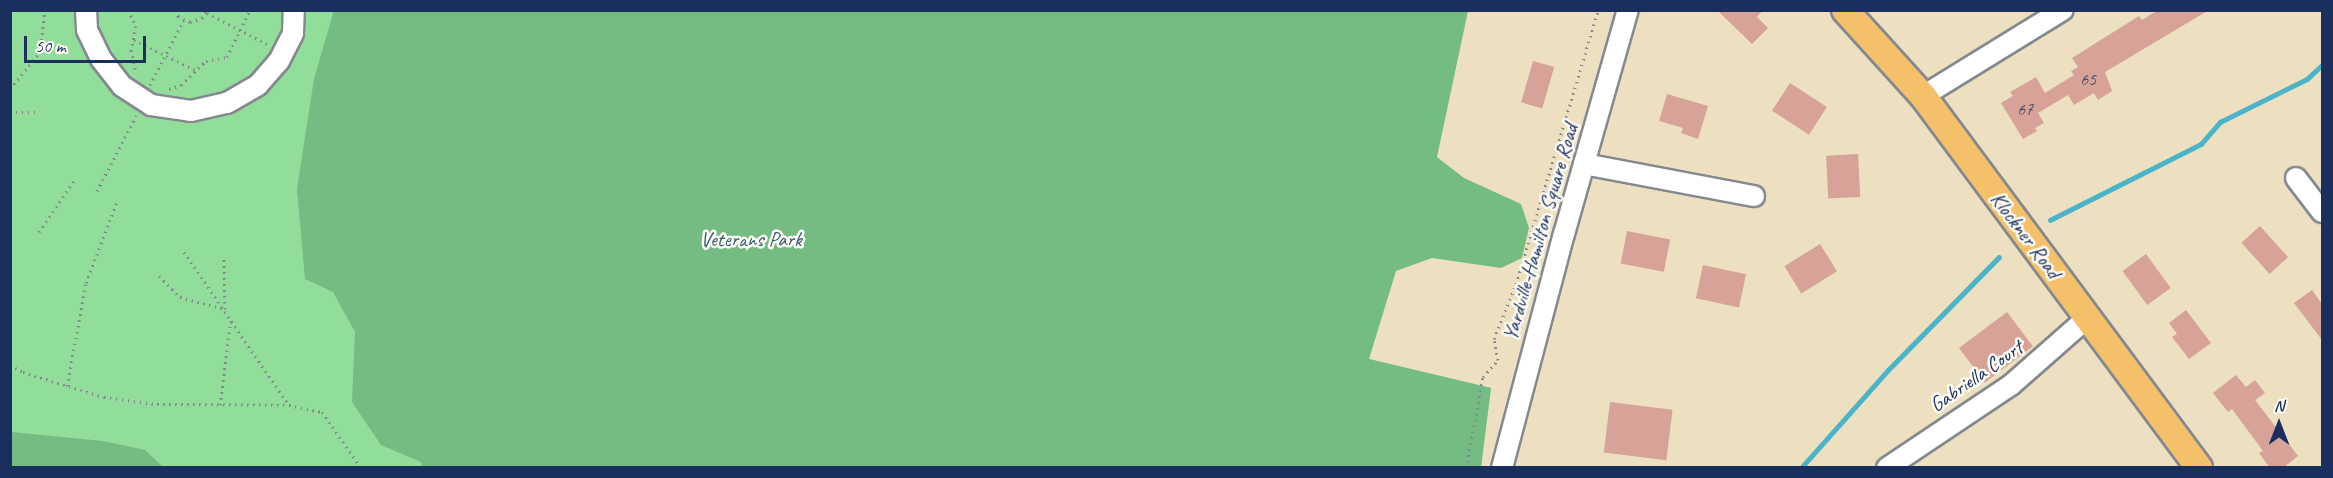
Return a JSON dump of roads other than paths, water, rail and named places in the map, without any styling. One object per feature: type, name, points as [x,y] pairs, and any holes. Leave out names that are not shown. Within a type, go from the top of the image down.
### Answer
[{"type":"main road","name":"Klockner Road","points":[[1845,10],[1923,96],[2199,468]]},
{"type":"street","points":[[86,10],[87,30],[101,59],[122,86],[146,93],[151,105],[191,111],[227,104],[258,85],[283,52],[293,33],[294,10]]},
{"type":"street","name":"Yardville-Hamilton Square Road","points":[[1502,468],[1628,10]]},
{"type":"street","points":[[1923,96],[2063,10]]},
{"type":"street","points":[[1584,164],[1754,196]]},
{"type":"street","points":[[2296,178],[2322,212]]},
{"type":"street","name":"Gabriella Court","points":[[1887,468],[2011,385],[2088,317]]},
{"type":"waterway","points":[[2050,220],[2201,144],[2220,122],[2307,79],[2322,65]]},
{"type":"waterway","points":[[1801,468],[1888,370],[1999,257]]},
{"type":"park label","name":"Veterans Park","points":[[751,239]]}]
